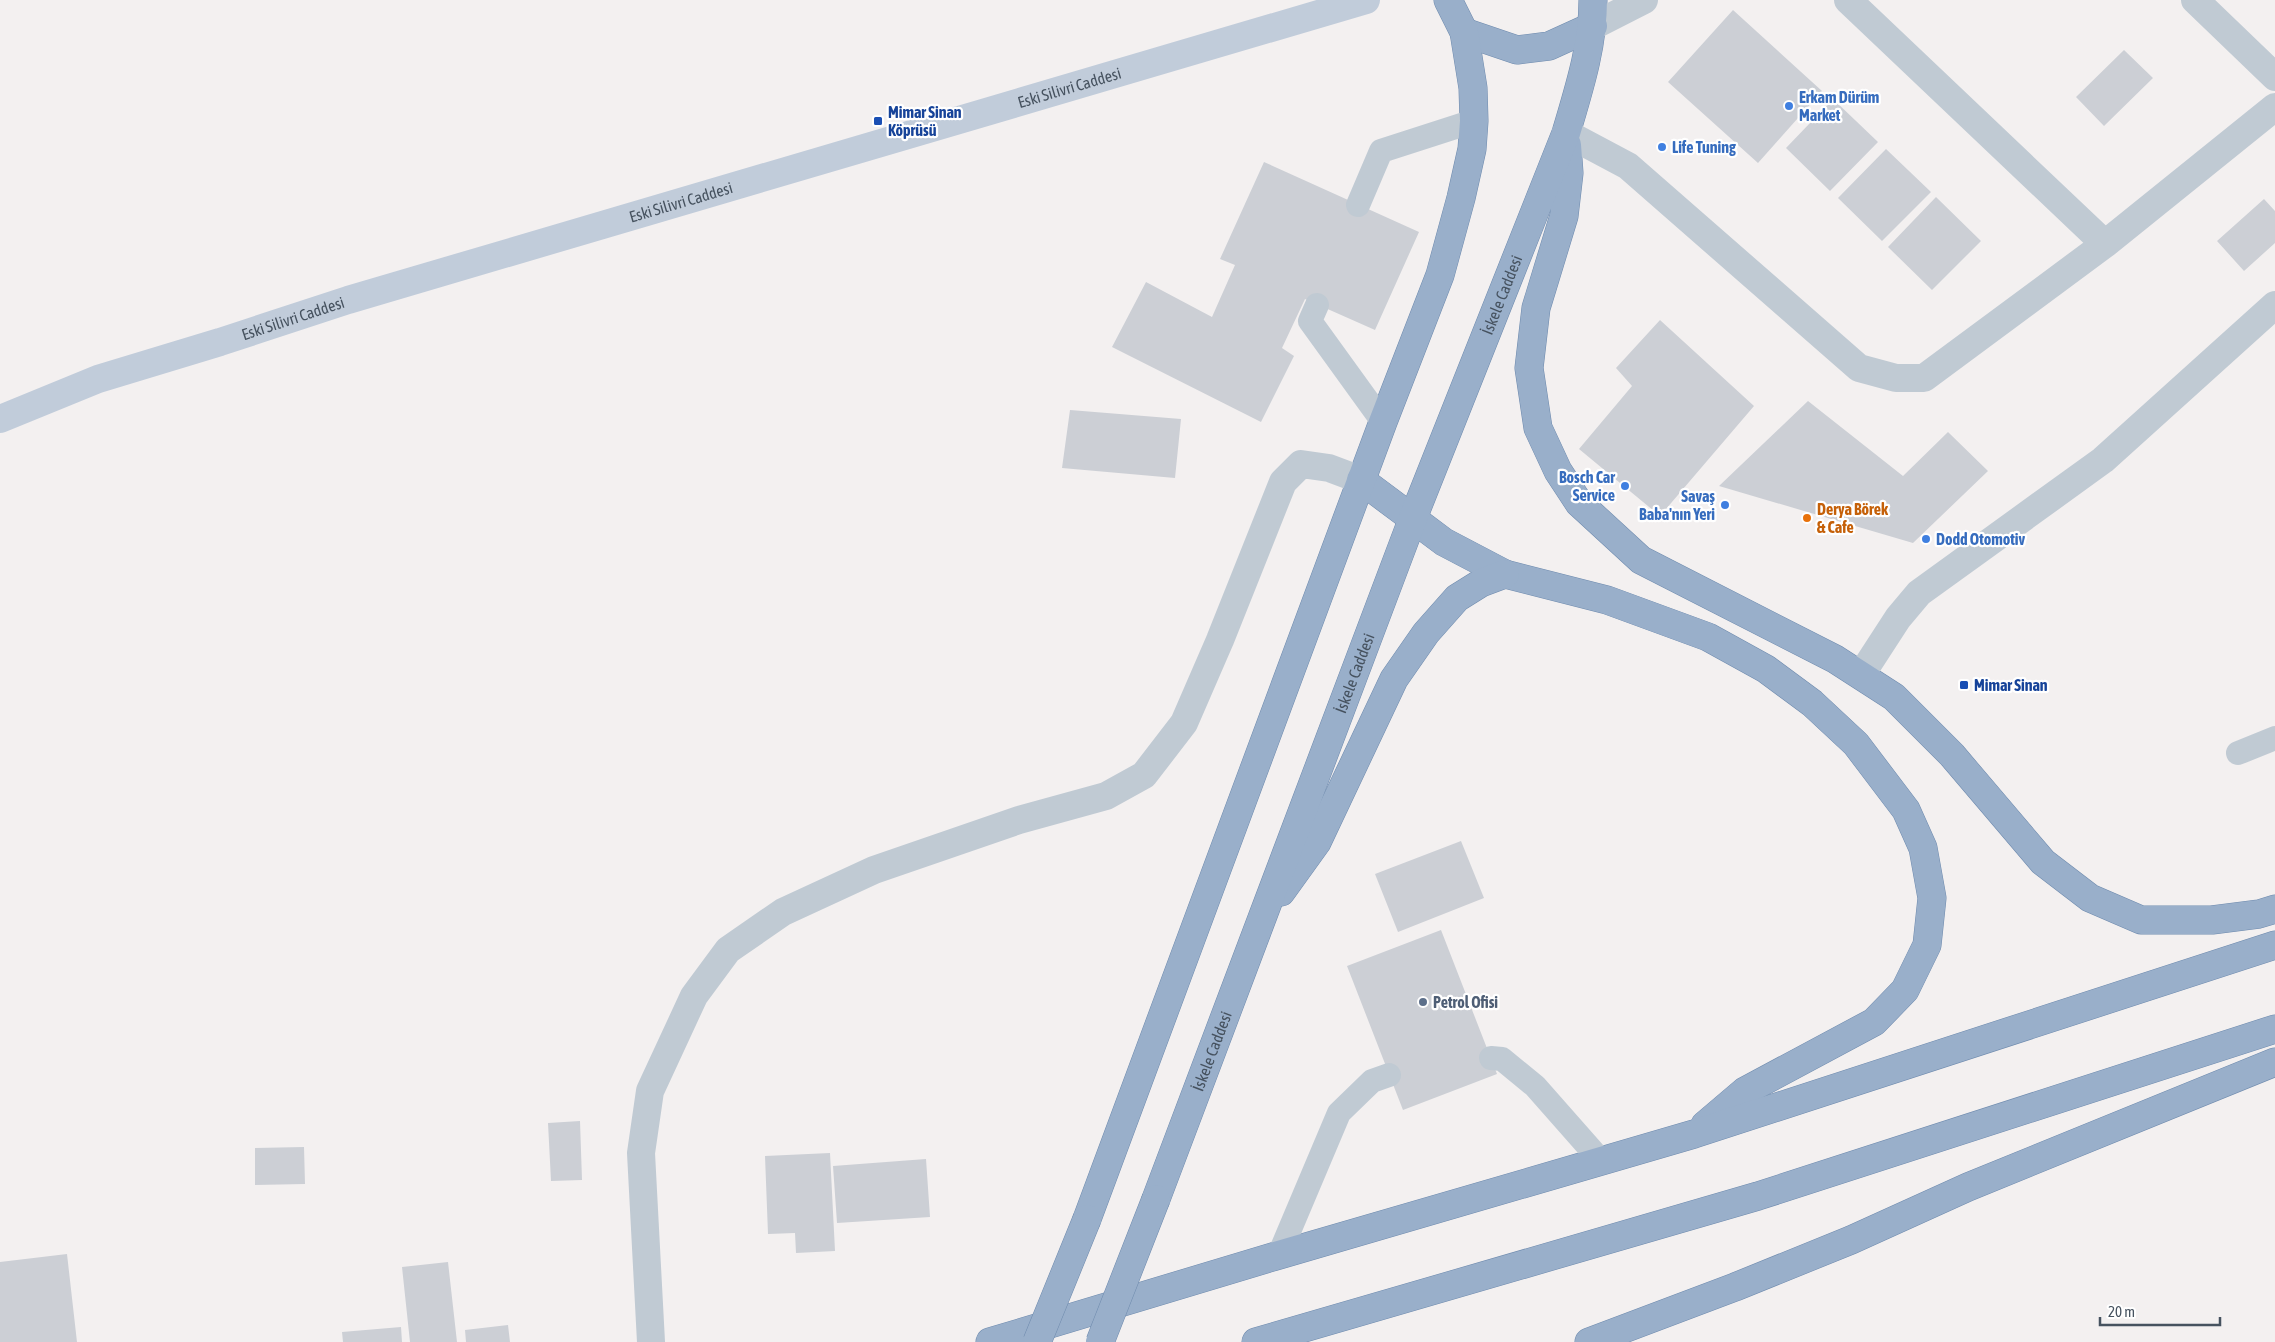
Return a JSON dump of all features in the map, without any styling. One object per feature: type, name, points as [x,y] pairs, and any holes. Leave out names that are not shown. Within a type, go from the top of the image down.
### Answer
[{"type":"highway","points":[[1037,1342],[1087,1219],[1361,480],[1440,275],[1472,149],[1474,122],[1473,88],[1464,32],[1448,0]]},
{"type":"highway","points":[[1464,32],[1517,50],[1549,46],[1593,13]]},
{"type":"highway","name":"İskele Caddesi","points":[[1100,1342],[1156,1199],[1413,518],[1566,133],[1583,75],[1593,13]]},
{"type":"highway","points":[[1566,133],[1569,173],[1564,216],[1536,308],[1529,368],[1538,428],[1558,471],[1579,503],[1641,560],[1836,659],[1894,697],[1952,755],[2043,862],[2090,898],[2141,920],[2212,920],[2275,910]]},
{"type":"highway","points":[[1361,480],[1444,542],[1505,574],[1606,600],[1699,633],[1766,669],[1812,703],[1856,744],[1906,810],[1923,848],[1932,898],[1927,945],[1904,990],[1874,1022],[1745,1091],[1694,1134]]},
{"type":"highway","points":[[1258,926],[1317,842],[1394,679],[1426,633],[1457,598],[1481,583],[1505,574]]},
{"type":"highway","points":[[990,1342],[1279,1254],[1694,1134],[2275,945]]},
{"type":"highway","points":[[1256,1342],[1758,1196],[2275,1029]]},
{"type":"highway","points":[[1589,1342],[1798,1262],[1968,1187],[2275,1062]]},
{"type":"main road","name":"Eski Silivri Caddesi","points":[[0,419],[98,379],[348,300],[1366,0]]},
{"type":"street","points":[[1593,13],[1644,0]]},
{"type":"street","points":[[1848,0],[2105,244]]},
{"type":"street","points":[[2196,0],[2275,77]]},
{"type":"street","points":[[1566,133],[1628,166],[1859,368],[1896,378],[1924,378],[2105,244],[2275,107]]},
{"type":"street","points":[[1861,675],[1898,618],[1919,594],[2103,460],[2275,305]]},
{"type":"street","points":[[651,1342],[642,1153],[650,1091],[694,996],[728,950],[783,912],[874,870],[1019,820],[1106,796],[1144,775],[1184,723],[1220,640],[1283,482],[1301,464],[1329,468],[1361,480]]},
{"type":"lane","points":[[1358,205],[1381,151],[1474,122]]},
{"type":"lane","points":[[1317,304],[1310,321],[1383,422]]},
{"type":"lane","points":[[2238,753],[2275,738]]},
{"type":"lane","points":[[1491,1058],[1502,1059],[1536,1086],[1602,1162]]},
{"type":"lane","points":[[1279,1254],[1339,1113],[1372,1081],[1389,1075]]},
{"type":"building","points":[[1733,10],[1822,91],[1758,163],[1668,82]]},
{"type":"building","points":[[2124,50],[2153,78],[2104,126],[2076,97]]},
{"type":"building","points":[[1833,99],[1878,142],[1830,191],[1786,148]]},
{"type":"building","points":[[1886,149],[1931,192],[1882,241],[1838,198]]},
{"type":"building","points":[[1264,162],[1419,232],[1375,330],[1305,299],[1282,348],[1294,356],[1261,422],[1112,347],[1146,282],[1212,317],[1235,265],[1220,259]]},
{"type":"building","points":[[1936,197],[1981,241],[1932,290],[1888,247]]},
{"type":"building","points":[[2264,199],[2275,211],[2275,243],[2244,271],[2217,241]]},
{"type":"building","points":[[1660,320],[1754,406],[1660,516],[1579,449],[1632,386],[1616,368]]},
{"type":"building","points":[[1808,401],[1903,476],[1948,432],[1988,471],[1913,543],[1719,486]]},
{"type":"building","points":[[1070,410],[1181,419],[1175,478],[1062,468]]},
{"type":"building","points":[[1461,841],[1484,898],[1398,932],[1375,874]]},
{"type":"building","points":[[1441,930],[1497,1074],[1403,1110],[1347,966]]},
{"type":"building","points":[[580,1121],[582,1180],[551,1181],[548,1123]]},
{"type":"building","points":[[304,1147],[305,1184],[255,1185],[255,1148]]},
{"type":"building","points":[[830,1153],[835,1251],[796,1253],[795,1233],[768,1234],[765,1156]]},
{"type":"building","points":[[926,1159],[930,1217],[837,1223],[833,1166]]},
{"type":"building","points":[[67,1254],[77,1342],[0,1342],[0,1262]]},
{"type":"building","points":[[448,1262],[457,1342],[410,1342],[402,1267]]},
{"type":"building","points":[[508,1325],[510,1342],[466,1342],[465,1330]]},
{"type":"building","points":[[401,1327],[402,1342],[343,1342],[342,1332]]},
{"type":"place","name":"Erkam Dürüm Market","points":[[1789,106]]},
{"type":"place","name":"Mimar Sinan Köprüsü","points":[[878,121]]},
{"type":"place","name":"Life Tuning","points":[[1662,147]]},
{"type":"place","name":"Bosch Car Service","points":[[1625,486]]},
{"type":"place","name":"Savaş Baba'nın Yeri","points":[[1725,505]]},
{"type":"place","name":"Derya Börek & Cafe","points":[[1807,518]]},
{"type":"place","name":"Dodd Otomotiv","points":[[1926,539]]},
{"type":"place","name":"Mimar Sinan","points":[[1964,685]]},
{"type":"place","name":"Petrol Ofisi","points":[[1423,1002]]}]
